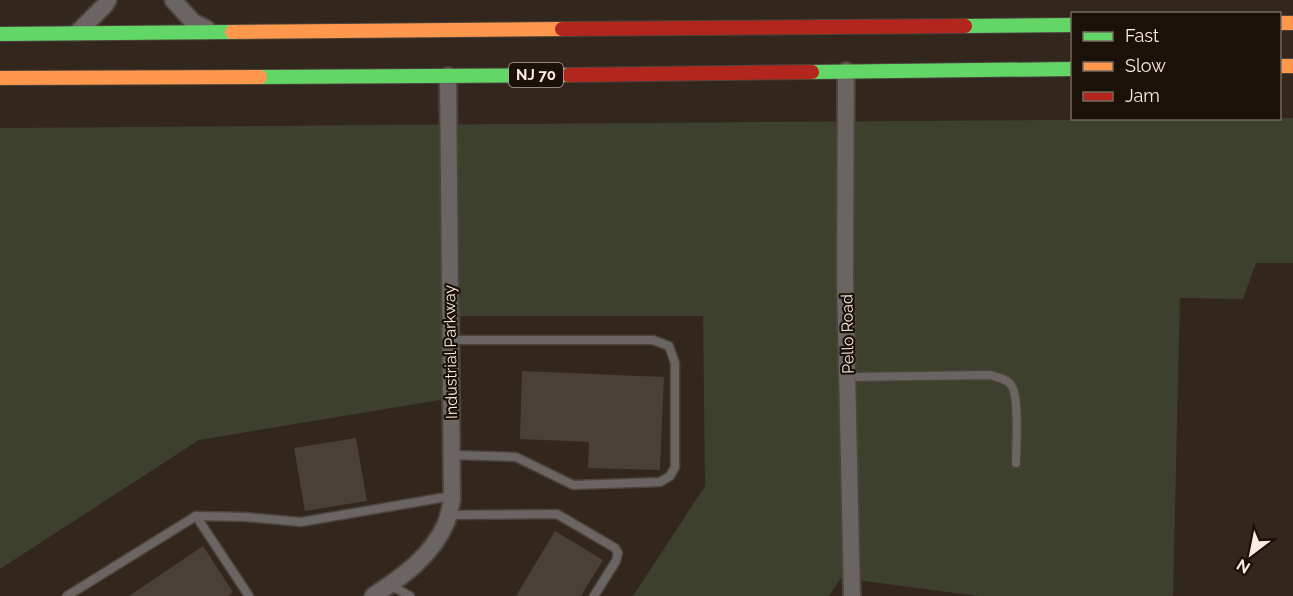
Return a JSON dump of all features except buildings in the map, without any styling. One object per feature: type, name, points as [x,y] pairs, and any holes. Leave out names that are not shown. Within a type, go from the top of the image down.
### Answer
[{"type":"highway","points":[[0,34],[1071,25]]},
{"type":"highway","name":"NJ 70","points":[[0,78],[1071,69]]},
{"type":"street","points":[[77,33],[108,0]]},
{"type":"street","points":[[173,0],[193,22],[216,33]]},
{"type":"street","name":"Pello Road","points":[[846,71],[845,280],[852,596]]},
{"type":"street","name":"Industrial Parkway","points":[[373,596],[407,573],[425,555],[446,523],[452,496],[448,76]]},
{"type":"lane","points":[[450,340],[653,340],[669,346],[675,363],[675,467],[670,476],[660,482],[573,485],[516,457],[452,455]]},
{"type":"lane","points":[[848,377],[990,375],[1002,379],[1011,385],[1016,398],[1016,463]]},
{"type":"lane","points":[[67,596],[196,516],[246,517],[301,522],[452,496]]},
{"type":"lane","points":[[448,515],[557,514],[615,548],[618,553],[616,561],[594,596]]},
{"type":"lane","points":[[196,516],[249,596]]},
{"type":"lane","points":[[390,585],[410,596]]},
{"type":"green space","points":[[1281,118],[1293,118],[1293,263],[1256,263],[1243,299],[1180,298],[1173,596],[978,596],[841,578],[829,596],[633,596],[705,486],[703,316],[452,316],[452,398],[199,440],[0,569],[0,128],[1281,120]]},
{"type":"traffic: fast","points":[[965,26],[1071,25]]},
{"type":"traffic: fast","points":[[0,34],[232,32]]},
{"type":"traffic: fast","points":[[812,72],[1071,69]]},
{"type":"traffic: fast","points":[[260,77],[568,75]]},
{"type":"traffic: slow","points":[[1281,23],[1293,23]]},
{"type":"traffic: slow","points":[[232,32],[562,29]]},
{"type":"traffic: slow","points":[[1281,66],[1293,66]]},
{"type":"traffic: slow","points":[[0,78],[260,77]]},
{"type":"traffic: jam","points":[[562,29],[965,26]]},
{"type":"traffic: jam","points":[[568,75],[812,72]]}]
